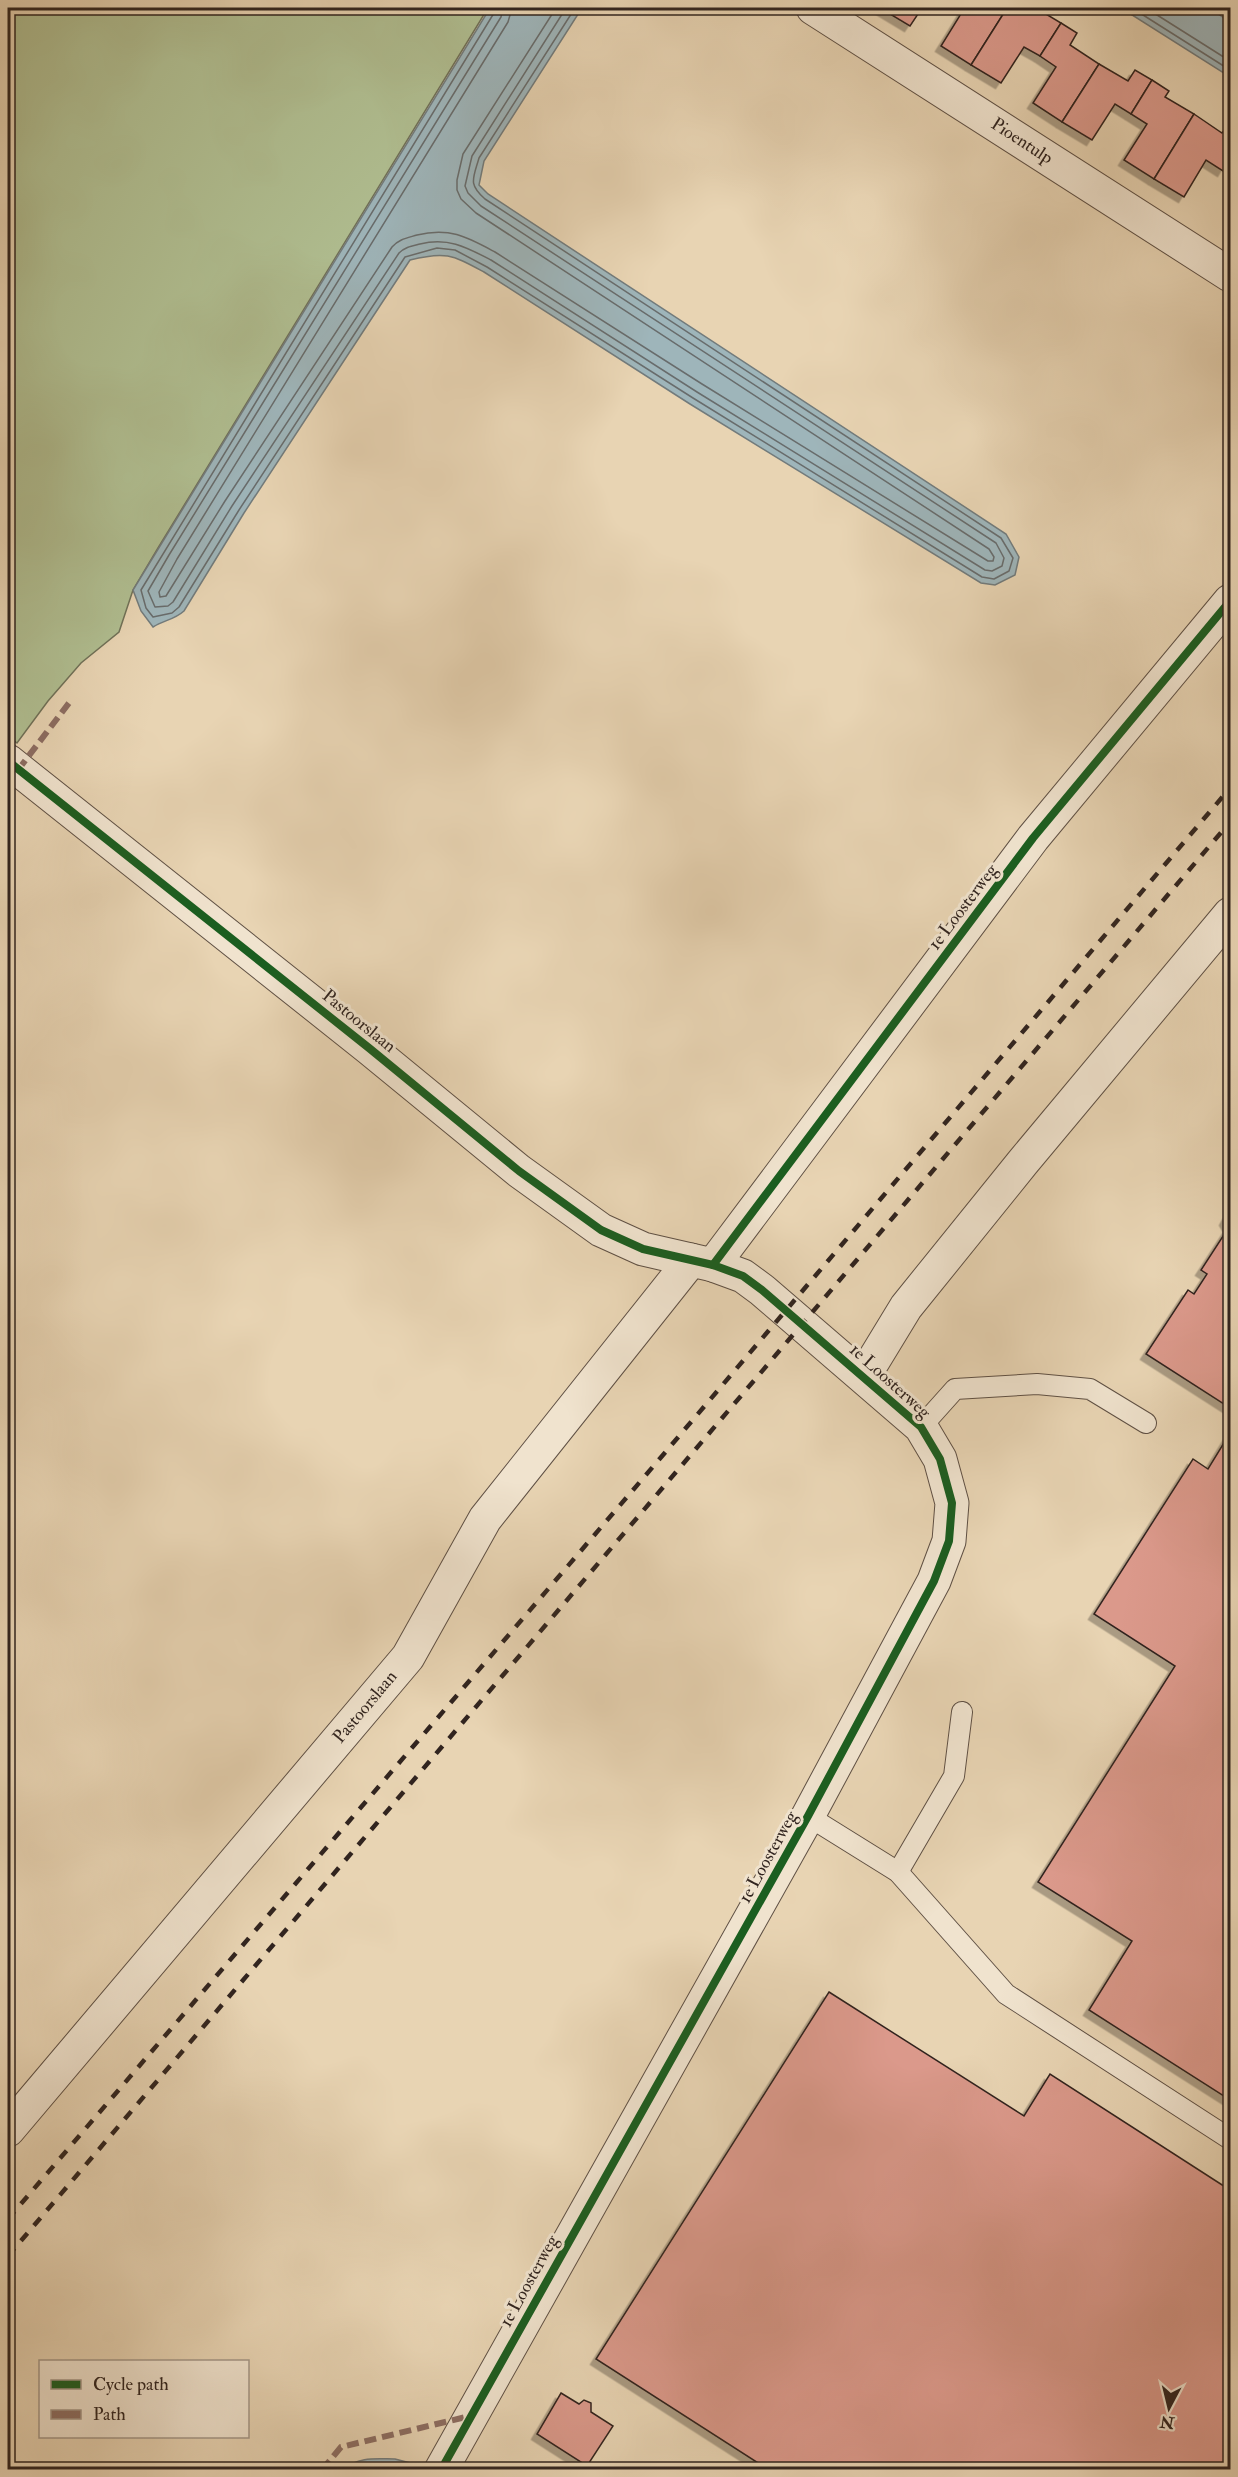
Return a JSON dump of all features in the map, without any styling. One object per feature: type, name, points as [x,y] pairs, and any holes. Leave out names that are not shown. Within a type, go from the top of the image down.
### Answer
[{"type":"street","name":"Pioentulp","points":[[813,8],[1230,274]]},
{"type":"street","name":"1e Loosterweg","points":[[447,2459],[808,1816],[934,1581],[949,1541],[952,1503],[940,1459],[921,1427],[743,1275],[702,1263],[1034,838],[1230,601]]},
{"type":"street","name":"Pastoorslaan","points":[[8,761],[369,1048],[519,1171],[601,1230],[643,1249],[702,1263],[485,1519],[408,1657],[8,2130]]},
{"type":"street","name":"1e Loosterweg","points":[[864,1376],[906,1307],[1023,1162],[1230,914]]},
{"type":"lane","points":[[921,1427],[956,1389],[1037,1384],[1090,1389],[1146,1423]]},
{"type":"lane","points":[[898,1872],[954,1776],[962,1712]]},
{"type":"lane","points":[[808,1816],[898,1872],[1006,1994],[1230,2139]]},
{"type":"green space","points":[[8,8],[488,8],[133,590],[119,632],[81,663],[48,701],[17,743],[8,736]]},
{"type":"water","points":[[490,8],[582,8],[484,161],[479,185],[488,194],[1006,534],[1019,557],[1015,575],[995,585],[981,583],[690,404],[484,272],[456,258],[441,255],[410,260],[244,513],[184,611],[153,627],[141,611],[133,590]]},
{"type":"water","points":[[1121,8],[1209,8],[1230,22],[1230,77]]},
{"type":"water","points":[[395,2459],[410,2463],[413,2469],[345,2469],[362,2460]]},
{"type":"building","points":[[880,8],[922,8],[910,26]]},
{"type":"building","points":[[961,8],[1007,8],[971,65],[941,46],[964,9]]},
{"type":"building","points":[[1007,8],[1036,8],[1061,23],[1040,56],[1024,47],[1001,83],[971,65]]},
{"type":"building","points":[[1061,23],[1077,33],[1070,45],[1099,64],[1062,122],[1033,103],[1056,67],[1040,56]]},
{"type":"building","points":[[1099,64],[1128,81],[1135,70],[1152,80],[1131,114],[1115,104],[1092,140],[1062,122]]},
{"type":"building","points":[[1152,80],[1169,91],[1165,97],[1194,114],[1154,179],[1124,160],[1147,124],[1131,114]]},
{"type":"building","points":[[1194,114],[1222,133],[1227,127],[1230,129],[1230,159],[1223,171],[1206,160],[1184,197],[1154,179]]},
{"type":"building","points":[[1230,1211],[1230,1408],[1146,1354],[1188,1290],[1194,1294],[1207,1274],[1201,1270],[1229,1227],[1225,1220]]},
{"type":"building","points":[[1230,1433],[1230,2100],[1089,2010],[1132,1941],[1038,1882],[1175,1666],[1094,1614],[1193,1459],[1208,1469]]},
{"type":"building","points":[[829,1992],[1024,2116],[1050,2074],[1230,2190],[1230,2470],[769,2470],[596,2359]]},
{"type":"building","points":[[561,2393],[579,2404],[584,2400],[591,2403],[591,2412],[613,2426],[587,2466],[537,2434]]},
{"type":"railway","points":[[8,2219],[657,1462],[1230,788]]},
{"type":"railway","points":[[8,2256],[1230,822]]},
{"type":"marked path","points":[[18,770],[72,699]]},
{"type":"marked path","points":[[322,2470],[341,2447],[470,2416]]},
{"type":"cycle path","points":[[713,1265],[1033,838],[1230,601]]},
{"type":"cycle path","points":[[8,761],[369,1048],[519,1171],[601,1230],[643,1249],[713,1265],[743,1276],[762,1290],[921,1427],[940,1459],[952,1503],[949,1541],[934,1581],[808,1816],[441,2470]]}]
